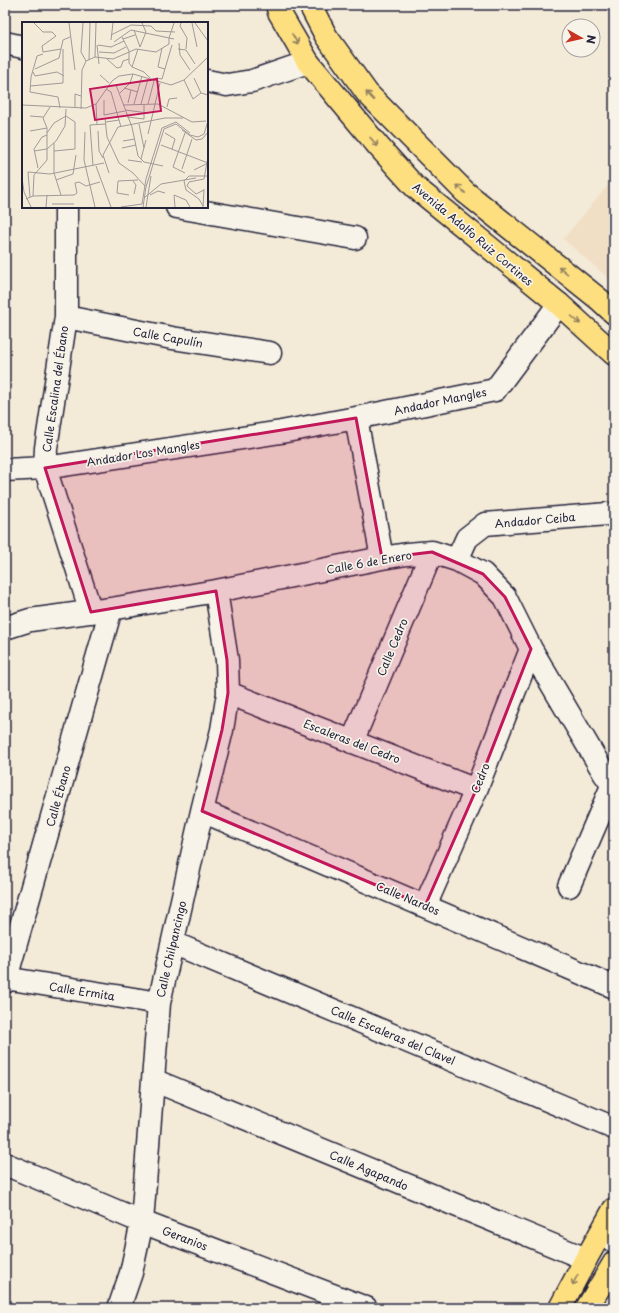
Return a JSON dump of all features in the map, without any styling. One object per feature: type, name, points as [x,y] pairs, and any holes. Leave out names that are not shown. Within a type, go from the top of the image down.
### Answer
[{"type":"main road","name":"Avenida Adolfo Ruiz Cortines","points":[[277,5],[279,12],[308,62],[379,147],[415,187],[559,304],[614,354]]},
{"type":"main road","points":[[310,5],[326,36],[367,93],[388,115],[465,192],[600,300],[614,313]]},
{"type":"main road","points":[[560,1308],[586,1259],[607,1237],[614,1209]]},
{"type":"main road","points":[[587,1308],[614,1262]]},
{"type":"street","points":[[5,43],[22,46]]},
{"type":"street","points":[[208,82],[227,85],[252,81],[308,62]]},
{"type":"street","name":"Calle Escalina del Ébano","points":[[66,208],[66,317],[46,448],[45,468],[101,611]]},
{"type":"street","points":[[183,208],[355,238]]},
{"type":"street","name":"Andador Mangles","points":[[281,432],[495,390],[559,304]]},
{"type":"street","name":"Calle Capulín","points":[[66,317],[172,338],[270,353]]},
{"type":"street","points":[[356,418],[382,558]]},
{"type":"street","name":"Andador Los Mangles","points":[[5,470],[45,468],[281,432]]},
{"type":"street","name":"Andador Ceiba","points":[[457,560],[467,538],[485,524],[608,514]]},
{"type":"street","name":"Calle 6 de Enero","points":[[5,628],[30,620],[101,611],[216,591],[382,558],[432,552],[457,560],[483,574],[505,597],[531,649],[613,787]]},
{"type":"street","name":"Calle Cedro","points":[[352,742],[432,552]]},
{"type":"street","name":"Calle Chilpancingo","points":[[119,1308],[131,1273],[142,1222],[159,1003],[202,811],[222,730],[228,693],[227,660],[216,591]]},
{"type":"street","name":"Calle Ébano","points":[[5,982],[101,611]]},
{"type":"street","name":"Cedro","points":[[425,906],[476,790],[531,649]]},
{"type":"street","name":"Escaleras del Cedro","points":[[228,693],[476,790]]},
{"type":"street","points":[[569,886],[613,787]]},
{"type":"street","name":"Calle Nardos","points":[[202,811],[614,987]]},
{"type":"street","name":"Calle Escaleras del Clavel","points":[[173,943],[614,1128]]},
{"type":"street","name":"Calle Ermita","points":[[5,978],[159,1003]]},
{"type":"street","name":"Calle Agapando","points":[[153,1080],[586,1259]]},
{"type":"street","name":"Geranios","points":[[5,1164],[142,1222],[366,1308]]},
{"type":"highlighted area","points":[[356,418],[382,558],[432,552],[483,574],[505,597],[531,649],[476,790],[425,906],[202,811],[222,730],[228,693],[227,660],[216,591],[91,612],[45,468]]},
{"type":"shaded area","points":[[614,178],[614,283],[563,239]]}]
